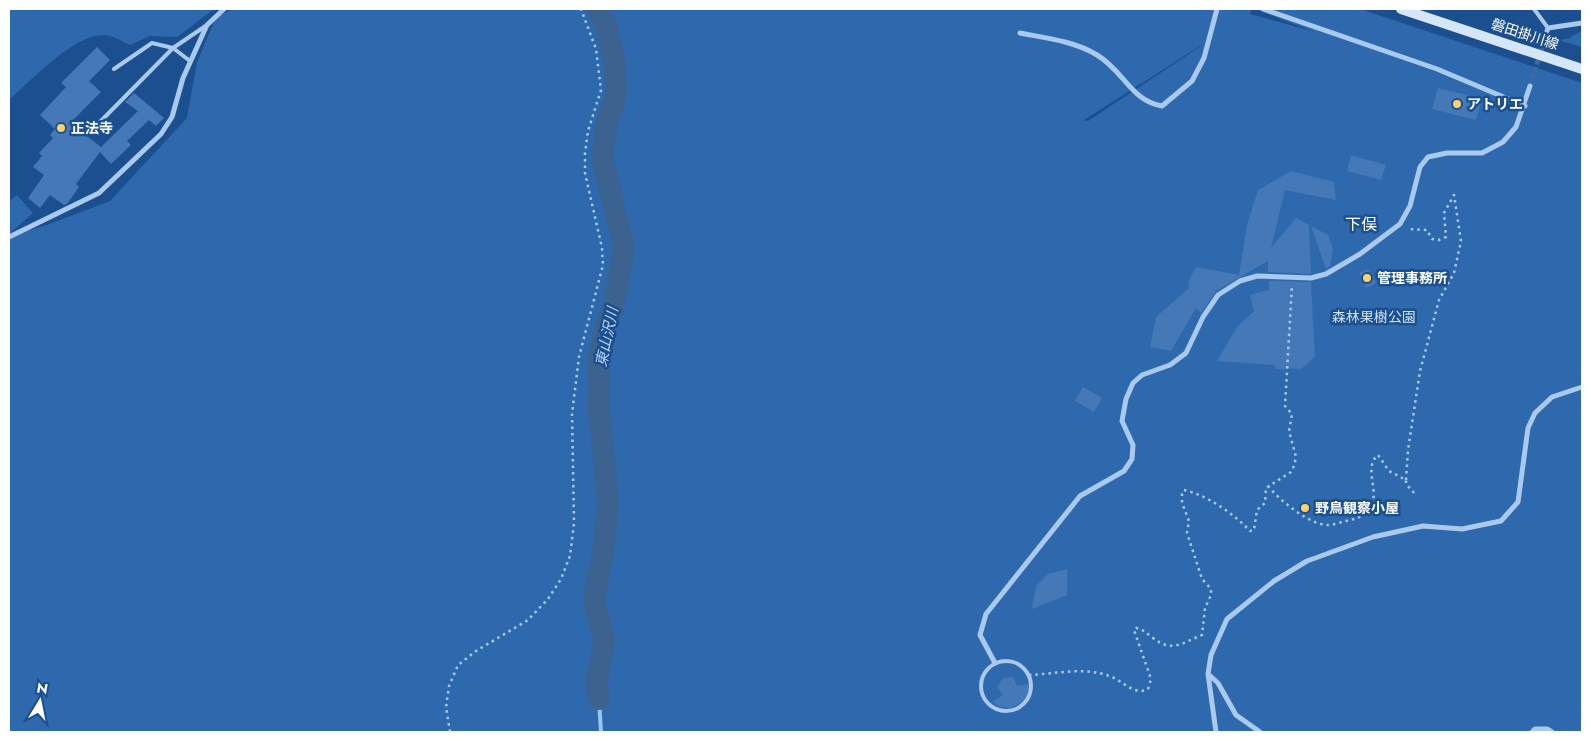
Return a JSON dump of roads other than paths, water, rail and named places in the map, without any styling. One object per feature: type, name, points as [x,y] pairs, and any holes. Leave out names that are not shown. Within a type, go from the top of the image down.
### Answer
[{"type":"main road","name":"磐田掛川線","points":[[1401,9],[1582,69]]},
{"type":"street","points":[[9,237],[99,193],[161,134],[172,117],[190,61],[207,24],[224,9]]},
{"type":"street","points":[[1020,33],[1066,42],[1099,56],[1120,74],[1136,94],[1148,103],[1162,106],[1192,81],[1204,58],[1216,9]]},
{"type":"street","points":[[1262,9],[1437,69],[1525,106]]},
{"type":"street","points":[[1545,38],[1548,28],[1582,23]]},
{"type":"street","points":[[995,663],[980,635],[986,614],[1080,496],[1124,471],[1132,459],[1133,445],[1122,421],[1126,399],[1133,383],[1142,375],[1170,365],[1186,353],[1203,317],[1218,296],[1240,281],[1257,276],[1311,278],[1326,274],[1360,254],[1400,224],[1410,206],[1420,167],[1428,157],[1447,153],[1482,153],[1503,142],[1516,127],[1525,106],[1530,86]]},
{"type":"street","points":[[1216,732],[1208,674],[1211,655],[1227,619],[1274,581],[1307,560],[1373,537],[1423,526],[1462,530],[1501,522],[1518,502],[1528,428],[1535,413],[1552,397],[1582,387]]},
{"type":"street","points":[[1208,674],[1218,683],[1236,714],[1260,732]]},
{"type":"street","points":[[1532,732],[1535,729],[1547,729],[1552,732]]},
{"type":"lane","points":[[1534,9],[1548,28]]},
{"type":"lane","points":[[94,128],[173,48],[207,24]]},
{"type":"lane","points":[[114,69],[152,43],[173,48],[190,61]]},
{"type":"lane","points":[[1005,660],[1015,662],[1024,667],[1029,675],[1032,685],[1031,694],[1026,703],[1018,709],[998,710],[989,705],[983,697],[982,678],[987,669],[995,663],[1005,660]]},
{"type":"waterway","name":"東山沢川","points":[[598,9],[606,25],[615,63],[616,94],[607,123],[602,157],[624,248],[613,309],[606,325],[599,358],[599,411],[608,499],[605,538],[594,600],[604,640],[596,685],[599,699]]},
{"type":"waterway","points":[[599,699],[601,732]]},
{"type":"tunnel","points":[[1530,86],[1545,38]]},
{"type":"place","name":"アトリエ","points":[[1457,104]]},
{"type":"place","name":"正法寺","points":[[61,128]]},
{"type":"place","name":"管理事務所","points":[[1367,278]]},
{"type":"place","name":"野鳥観察小屋","points":[[1305,508]]},
{"type":"district","name":"下俣","points":[[1361,224]]},
{"type":"park label","name":"森林果樹公園","points":[[1374,317]]}]
